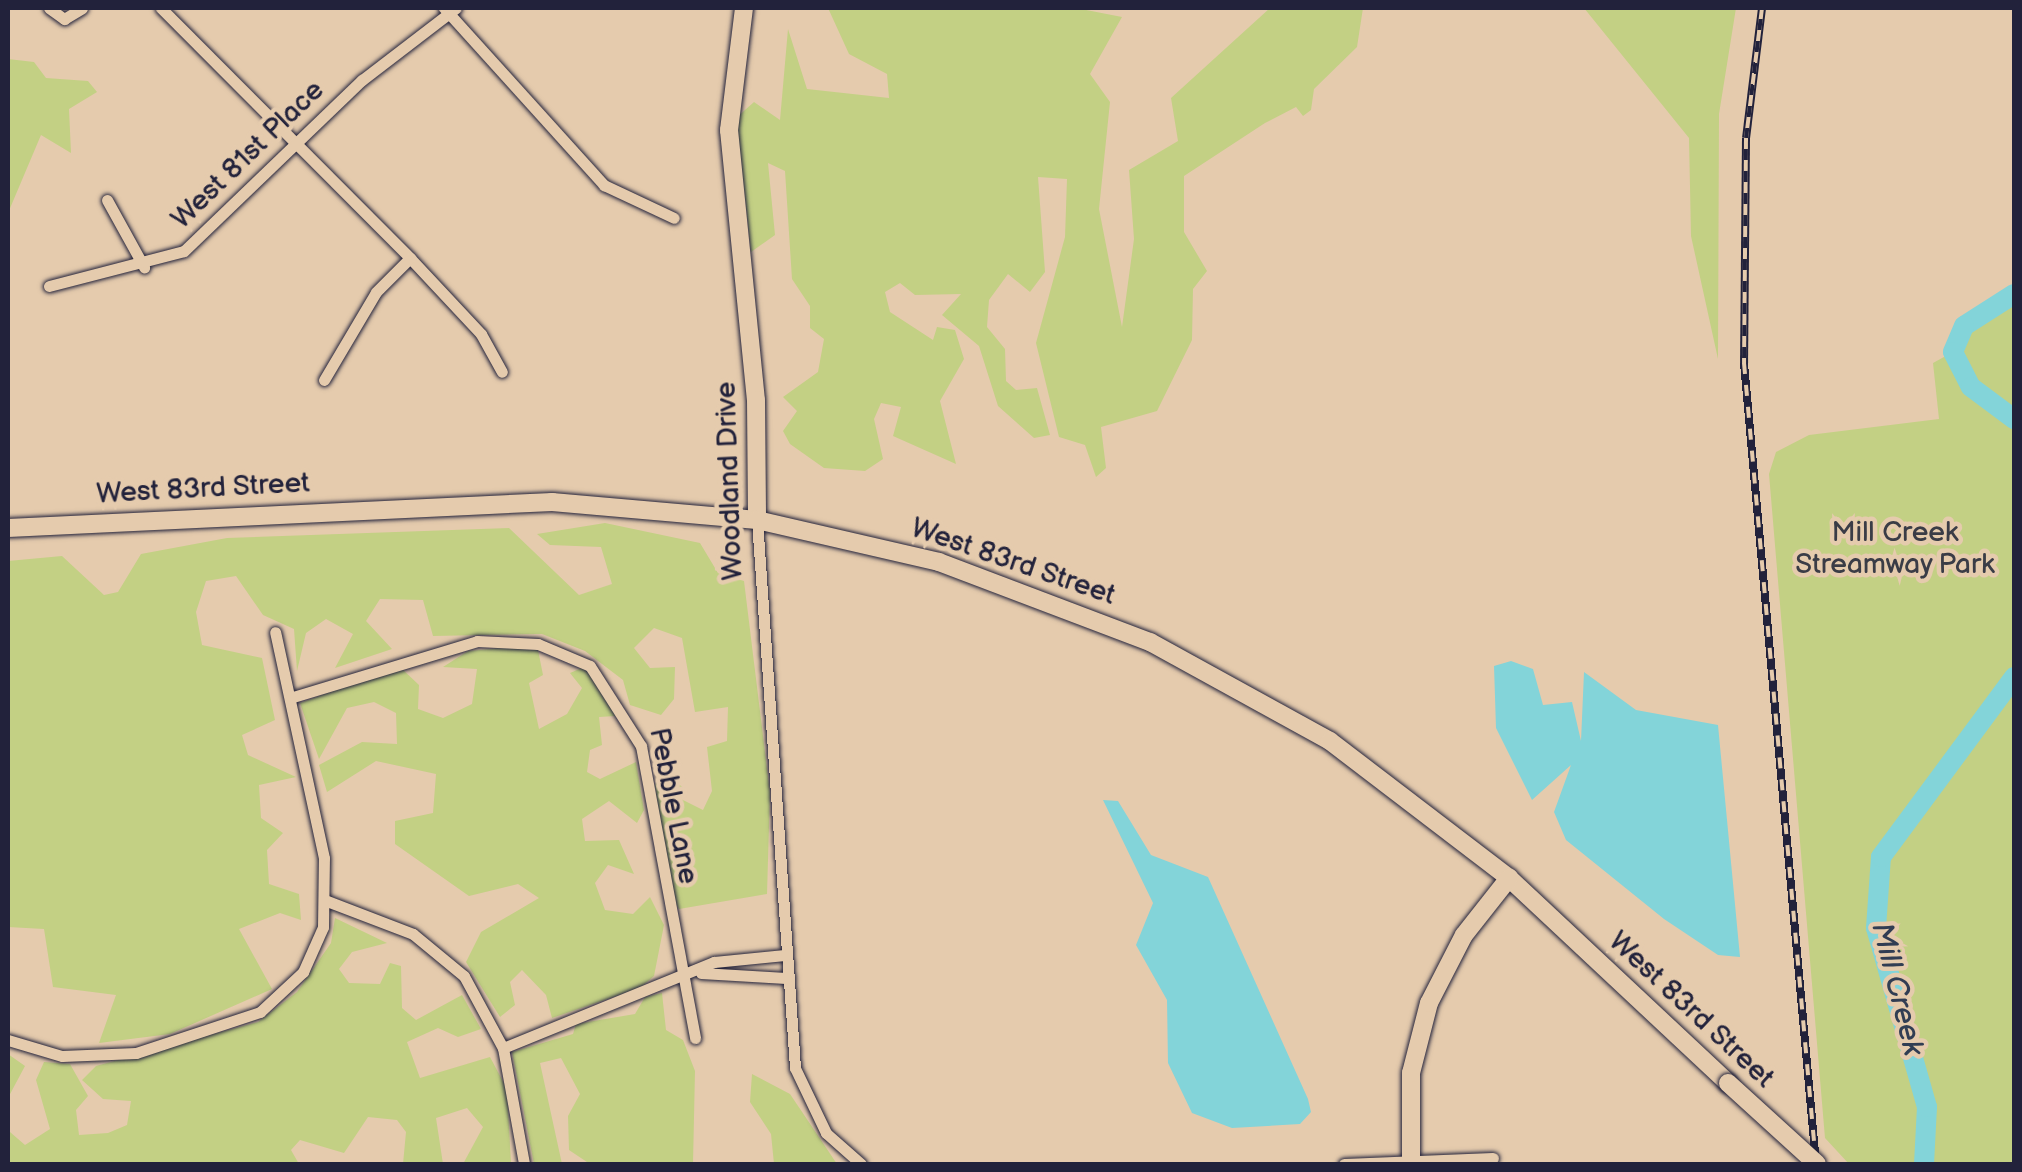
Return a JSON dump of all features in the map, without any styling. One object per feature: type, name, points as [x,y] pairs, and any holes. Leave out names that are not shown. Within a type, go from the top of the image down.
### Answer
[{"type":"main road","name":"Woodland Drive","points":[[744,8],[729,130],[756,400],[758,520]]},
{"type":"main road","name":"West 83rd Street","points":[[8,528],[498,502],[758,520],[939,562],[1150,642],[1330,742],[1509,878],[1817,1164]]},
{"type":"main road","points":[[1411,1163],[1411,1072],[1429,1004],[1464,935],[1509,878]]},
{"type":"street","points":[[49,8],[64,19],[82,8]]},
{"type":"street","points":[[161,8],[410,258],[481,334],[502,372]]},
{"type":"street","points":[[449,9],[604,185],[674,218]]},
{"type":"street","name":"West 81st Place","points":[[48,286],[144,266],[208,232],[296,146],[449,9]]},
{"type":"street","points":[[107,200],[144,266]]},
{"type":"street","points":[[324,380],[376,292],[410,258]]},
{"type":"street","name":"Woodland Drive","points":[[758,520],[786,978],[803,1094],[826,1133],[861,1164]]},
{"type":"street","points":[[8,1040],[62,1056],[120,1056],[260,1012],[303,972],[327,902],[293,696],[275,632]]},
{"type":"street","name":"Pebble Lane","points":[[293,696],[478,641],[538,644],[590,666],[642,746],[694,1038]]},
{"type":"street","points":[[327,902],[434,946],[475,991],[503,1048],[524,1164]]},
{"type":"street","points":[[701,973],[714,962],[785,955]]},
{"type":"street","points":[[503,1048],[701,973],[786,978]]},
{"type":"street","points":[[1344,1164],[1492,1158]]},
{"type":"green space","points":[[828,8],[1076,8],[1122,17],[1090,74],[1110,102],[1099,209],[1122,327],[1134,239],[1129,170],[1178,141],[1171,98],[1270,8],[1363,8],[1357,47],[1314,89],[1311,110],[1303,116],[1296,107],[1265,123],[1184,176],[1184,232],[1207,271],[1193,289],[1192,340],[1157,411],[1101,427],[1106,468],[1096,477],[1085,445],[1059,437],[1036,343],[1065,237],[1067,179],[1038,177],[1045,272],[1030,292],[1008,274],[989,300],[987,327],[1005,349],[1006,381],[1016,390],[1037,388],[1050,435],[1034,438],[998,406],[979,346],[942,315],[961,294],[915,295],[900,283],[885,292],[890,312],[933,340],[937,327],[955,330],[964,359],[940,401],[956,464],[893,436],[901,407],[881,403],[874,419],[883,459],[865,471],[824,468],[790,444],[783,431],[797,411],[783,397],[818,372],[824,339],[810,328],[810,306],[792,279],[785,171],[768,163],[775,235],[751,252],[736,118],[754,102],[780,120],[788,29],[807,89],[889,98],[887,74],[849,54]]},
{"type":"green space","points":[[1584,8],[1736,8],[1719,114],[1718,359],[1691,236],[1689,138]]},
{"type":"green space","points":[[8,59],[34,62],[46,78],[88,81],[97,92],[69,109],[71,153],[41,135],[8,213]]},
{"type":"green space","name":"Mill Creek Streamway Park","points":[[2014,294],[2014,1164],[1849,1164],[1825,1138],[1769,474],[1776,452],[1809,435],[1939,419],[1933,363],[1953,352],[1964,326]]},
{"type":"green space","points":[[605,523],[700,543],[718,573],[744,581],[770,793],[767,894],[679,909],[667,888],[655,785],[666,771],[682,787],[675,796],[703,810],[712,791],[707,747],[727,741],[728,707],[695,712],[682,638],[654,628],[634,648],[650,668],[675,667],[674,699],[661,715],[630,705],[623,680],[585,651],[542,634],[433,636],[423,600],[380,599],[366,621],[392,649],[335,668],[353,634],[326,619],[306,633],[297,671],[294,629],[263,615],[236,576],[206,581],[196,612],[202,645],[262,658],[275,720],[242,735],[248,755],[296,777],[259,785],[261,818],[283,833],[267,850],[269,884],[299,894],[301,920],[280,913],[239,929],[272,989],[170,1034],[99,1043],[116,995],[53,987],[44,929],[8,927],[8,561],[62,556],[104,595],[118,592],[141,554],[227,538],[509,528],[579,595],[612,584],[601,547],[550,545],[537,534]]},
{"type":"green space","points":[[512,647],[538,650],[543,675],[529,683],[539,729],[567,714],[582,688],[570,673],[584,667],[607,694],[615,716],[599,717],[602,745],[590,750],[587,772],[600,779],[636,762],[644,810],[637,823],[609,801],[582,819],[585,841],[619,840],[634,874],[608,865],[595,883],[605,910],[633,914],[650,897],[664,925],[654,976],[640,988],[552,1018],[546,995],[522,970],[510,982],[515,1005],[500,1017],[466,962],[481,932],[539,898],[518,884],[469,896],[395,844],[395,821],[433,813],[436,774],[376,761],[327,792],[319,765],[362,742],[397,744],[396,713],[374,702],[347,708],[319,759],[300,703],[400,667],[419,685],[418,709],[443,718],[472,704],[477,669],[443,667],[468,651]]},
{"type":"green space","points":[[335,918],[387,943],[352,952],[339,969],[349,983],[380,984],[390,963],[401,966],[402,1008],[416,1020],[462,995],[481,1029],[458,1037],[438,1028],[407,1042],[420,1078],[490,1057],[507,1089],[511,1164],[463,1164],[483,1127],[467,1108],[436,1118],[443,1164],[403,1164],[406,1132],[397,1120],[368,1117],[344,1153],[300,1140],[291,1150],[299,1164],[8,1164],[8,1054],[25,1066],[9,1096],[10,1132],[25,1145],[50,1129],[36,1080],[44,1062],[70,1064],[88,1096],[76,1110],[79,1135],[108,1133],[127,1125],[131,1101],[103,1099],[82,1080],[96,1066],[258,1022],[297,992],[331,943]]},
{"type":"green space","points":[[662,993],[666,1030],[683,1040],[695,1071],[693,1164],[590,1164],[569,1150],[568,1116],[580,1094],[561,1058],[540,1063],[562,1164],[534,1164],[512,1052],[573,1034],[576,1024],[635,1014],[645,997]]},
{"type":"green space","points":[[752,1074],[790,1094],[837,1164],[774,1164],[771,1134],[750,1102]]},
{"type":"water","points":[[1511,661],[1533,669],[1543,705],[1572,702],[1581,741],[1584,672],[1636,710],[1718,725],[1740,957],[1718,955],[1664,919],[1566,840],[1554,812],[1571,765],[1532,800],[1496,728],[1494,666]]},
{"type":"water","points":[[1103,800],[1118,801],[1151,855],[1208,877],[1308,1099],[1311,1112],[1300,1124],[1232,1128],[1192,1113],[1168,1063],[1167,1000],[1136,945],[1153,903]]},
{"type":"waterway","name":"Mill Creek","points":[[2014,294],[1964,326],[1953,352],[1971,387],[2014,419]]},
{"type":"waterway","name":"Mill Creek","points":[[1924,1164],[1927,1107],[1876,928],[1881,857],[2014,677]]},
{"type":"railway","points":[[1762,8],[1746,138],[1744,363],[1816,1164]]}]
